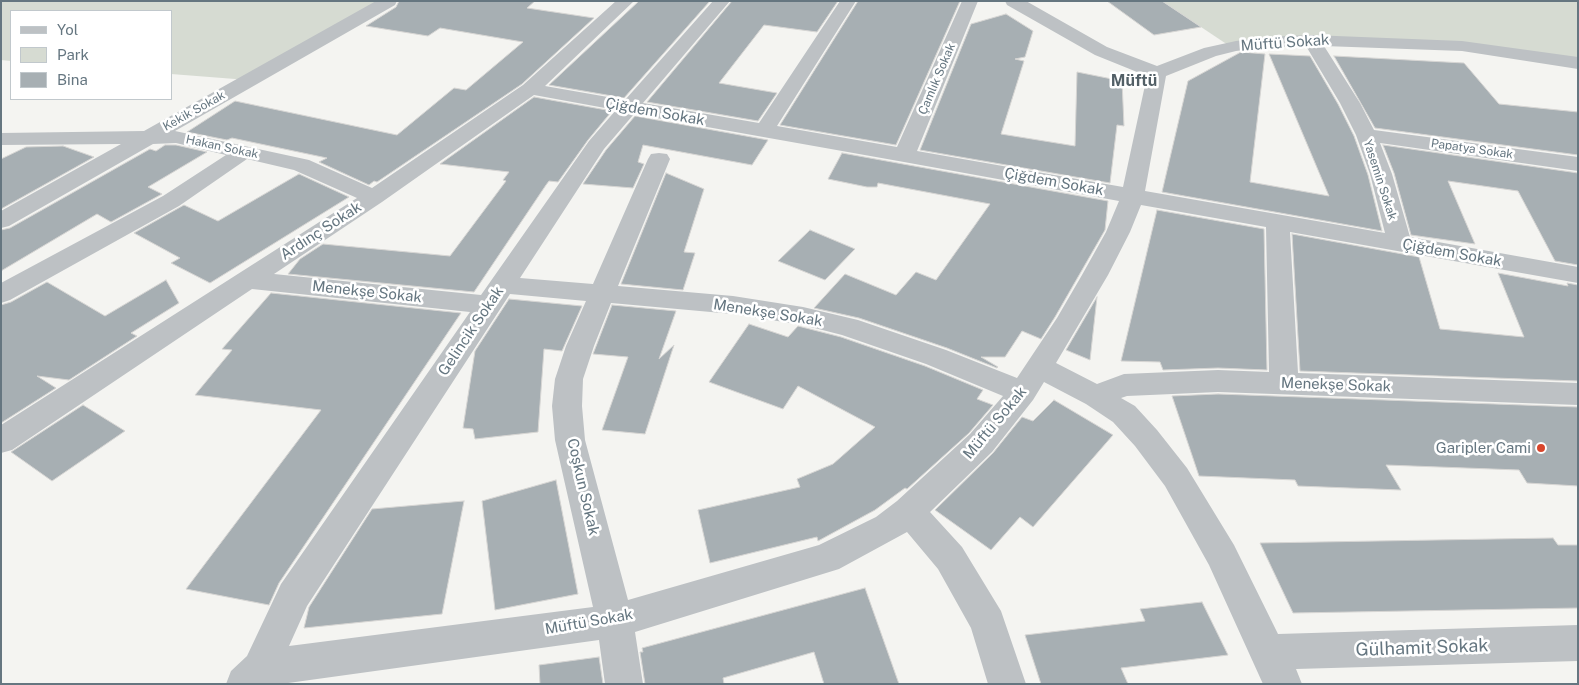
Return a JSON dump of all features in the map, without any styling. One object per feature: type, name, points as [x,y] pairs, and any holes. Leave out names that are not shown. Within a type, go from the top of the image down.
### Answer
[{"type":"street","name":"Kekik Sokak","points":[[1,221],[124,153],[145,139],[388,1]]},
{"type":"street","name":"Gelincik Sokak","points":[[253,679],[294,595],[596,145],[722,1]]},
{"type":"street","points":[[764,131],[848,1]]},
{"type":"street","name":"Çamlık Sokak","points":[[904,156],[970,1]]},
{"type":"street","points":[[1013,1],[1101,51],[1157,72]]},
{"type":"street","name":"Ardınç Sokak","points":[[1,441],[374,197],[530,89],[621,2]]},
{"type":"street","name":"Müftü Sokak","points":[[253,679],[615,621],[827,558],[888,527],[909,511],[981,443],[1031,379],[1095,275],[1118,232],[1133,196],[1157,72],[1193,58],[1236,46],[1266,42],[1311,40],[1378,40],[1437,44],[1573,66]]},
{"type":"street","name":"Yasemin Sokak","points":[[1311,40],[1350,103],[1366,135],[1381,174],[1400,244]]},
{"type":"street","name":"Çiğdem Sokak","points":[[530,89],[1578,275]]},
{"type":"street","name":"Papatya Sokak","points":[[1366,135],[1578,164]]},
{"type":"street","name":"Hakan Sokak","points":[[12,139],[176,138],[301,165],[374,197]]},
{"type":"street","points":[[1,150],[12,139]]},
{"type":"street","points":[[1,294],[171,201],[244,152]]},
{"type":"street","name":"Coşkun Sokak","points":[[624,684],[615,621],[570,440],[567,406],[569,379],[600,293],[659,158]]},
{"type":"street","points":[[1278,222],[1284,383]]},
{"type":"street","name":"Menekşe Sokak","points":[[246,280],[495,295],[600,293],[733,305],[802,316],[848,327],[936,357],[1096,396],[1124,414],[1146,438],[1176,477],[1222,556],[1275,668]]},
{"type":"street","name":"Menekşe Sokak","points":[[1096,396],[1124,385],[1158,382],[1284,383],[1578,394]]},
{"type":"street","points":[[909,511],[950,558],[988,623],[1006,684]]},
{"type":"street","name":"Gülhamit Sokak","points":[[1275,668],[1578,643]]},
{"type":"green space","points":[[1,1],[389,1],[248,80],[172,74],[172,10],[10,10],[10,61],[1,60]]},
{"type":"green space","points":[[1162,1],[1578,1],[1578,63],[1422,43],[1231,47]]},
{"type":"building","points":[[399,1],[535,1],[527,8],[594,18],[522,84],[377,182],[374,181],[369,185],[319,162],[327,158],[232,138],[227,140],[187,132],[235,101],[397,135],[454,88],[466,90],[523,42],[440,28],[428,36],[366,26],[396,7]]},
{"type":"building","points":[[639,1],[710,1],[624,98],[549,85]]},
{"type":"building","points":[[732,1],[838,1],[817,32],[764,25],[719,83],[777,93],[758,121],[647,102]]},
{"type":"building","points":[[858,1],[960,1],[896,145],[780,125]]},
{"type":"building","points":[[1107,1],[1162,1],[1201,27],[1154,35]]},
{"type":"building","points":[[1006,14],[1033,31],[1025,57],[1015,59],[1024,61],[1001,134],[1075,146],[1077,72],[1122,81],[1124,126],[1117,125],[1110,183],[920,150],[971,24]]},
{"type":"building","points":[[1241,52],[1265,54],[1250,182],[1329,196],[1269,54],[1310,56],[1354,136],[1368,175],[1382,231],[1162,192],[1188,81]]},
{"type":"building","points":[[1334,56],[1464,63],[1499,104],[1578,112],[1578,155],[1375,128]]},
{"type":"building","points":[[534,97],[612,111],[588,140],[558,182],[549,181],[474,292],[288,274],[300,259],[323,244],[450,256],[506,181],[503,180],[509,172],[440,164]]},
{"type":"building","points":[[635,116],[768,140],[752,165],[643,145],[638,162],[644,164],[633,188],[583,184],[606,150]]},
{"type":"building","points":[[165,145],[176,145],[207,152],[148,187],[162,194],[111,222],[97,214],[1,271],[1,230],[10,228],[150,149],[156,151]]},
{"type":"building","points":[[1383,145],[1578,173],[1578,265],[1555,261],[1518,191],[1448,181],[1475,244],[1411,235],[1394,173]]},
{"type":"building","points":[[63,146],[94,157],[1,209],[1,159],[26,147]]},
{"type":"building","points":[[842,153],[1108,201],[1105,230],[1041,339],[1022,331],[1005,357],[981,357],[997,368],[947,348],[859,318],[814,308],[845,274],[896,295],[916,272],[936,280],[990,204],[878,183],[877,187],[867,187],[828,179]]},
{"type":"building","points":[[666,173],[704,189],[684,252],[695,253],[683,290],[621,284]]},
{"type":"building","points":[[299,174],[349,197],[210,283],[171,263],[180,258],[134,233],[184,205],[218,221]]},
{"type":"building","points":[[1157,210],[1264,229],[1267,370],[1218,368],[1163,370],[1160,362],[1121,361]]},
{"type":"building","points":[[810,230],[855,249],[825,280],[778,261]]},
{"type":"building","points":[[1292,234],[1419,257],[1440,329],[1524,337],[1498,273],[1568,286],[1567,283],[1578,285],[1578,381],[1300,371]]},
{"type":"building","points":[[166,280],[179,303],[131,333],[137,336],[69,380],[37,376],[56,388],[1,423],[1,305],[11,302],[47,282],[105,316]]},
{"type":"building","points":[[271,293],[461,313],[279,583],[269,605],[186,589],[321,410],[195,395],[232,350],[222,349]]},
{"type":"building","points":[[1097,297],[1090,360],[1066,350]]},
{"type":"building","points":[[509,299],[582,306],[562,351],[544,349],[538,432],[475,439],[473,429],[463,428],[475,351]]},
{"type":"building","points":[[612,305],[676,311],[659,359],[674,345],[645,434],[602,430],[628,357],[593,354]]},
{"type":"building","points":[[749,324],[788,337],[798,326],[841,337],[925,366],[983,390],[977,399],[993,405],[969,433],[907,489],[905,488],[875,510],[818,541],[817,537],[710,563],[698,510],[800,487],[797,479],[833,464],[875,427],[798,386],[783,409],[709,382]]},
{"type":"building","points":[[1218,394],[1578,407],[1578,486],[1527,483],[1519,470],[1386,465],[1401,490],[1298,486],[1295,480],[1199,476],[1172,396]]},
{"type":"building","points":[[1054,400],[1113,435],[1033,527],[1020,517],[991,550],[935,510],[993,453],[1022,417],[1033,421]]},
{"type":"building","points":[[83,405],[125,431],[52,481],[11,452]]},
{"type":"building","points":[[556,480],[578,594],[495,610],[482,501]]},
{"type":"building","points":[[464,501],[442,614],[304,628],[309,607],[372,509]]},
{"type":"building","points":[[1553,538],[1558,545],[1578,545],[1578,608],[1293,613],[1260,543]]},
{"type":"building","points":[[865,588],[899,684],[824,684],[814,652],[723,678],[724,684],[645,684],[640,652],[643,652],[642,648]]},
{"type":"building","points":[[1202,602],[1228,655],[1121,668],[1128,684],[1041,684],[1025,635],[1145,621],[1140,609]]},
{"type":"building","points":[[599,657],[603,684],[540,684],[539,665]]},
{"type":"place","name":"Garipler Cami","points":[[1541,448]]},
{"type":"district","name":"Müftü","points":[[1134,81]]}]
